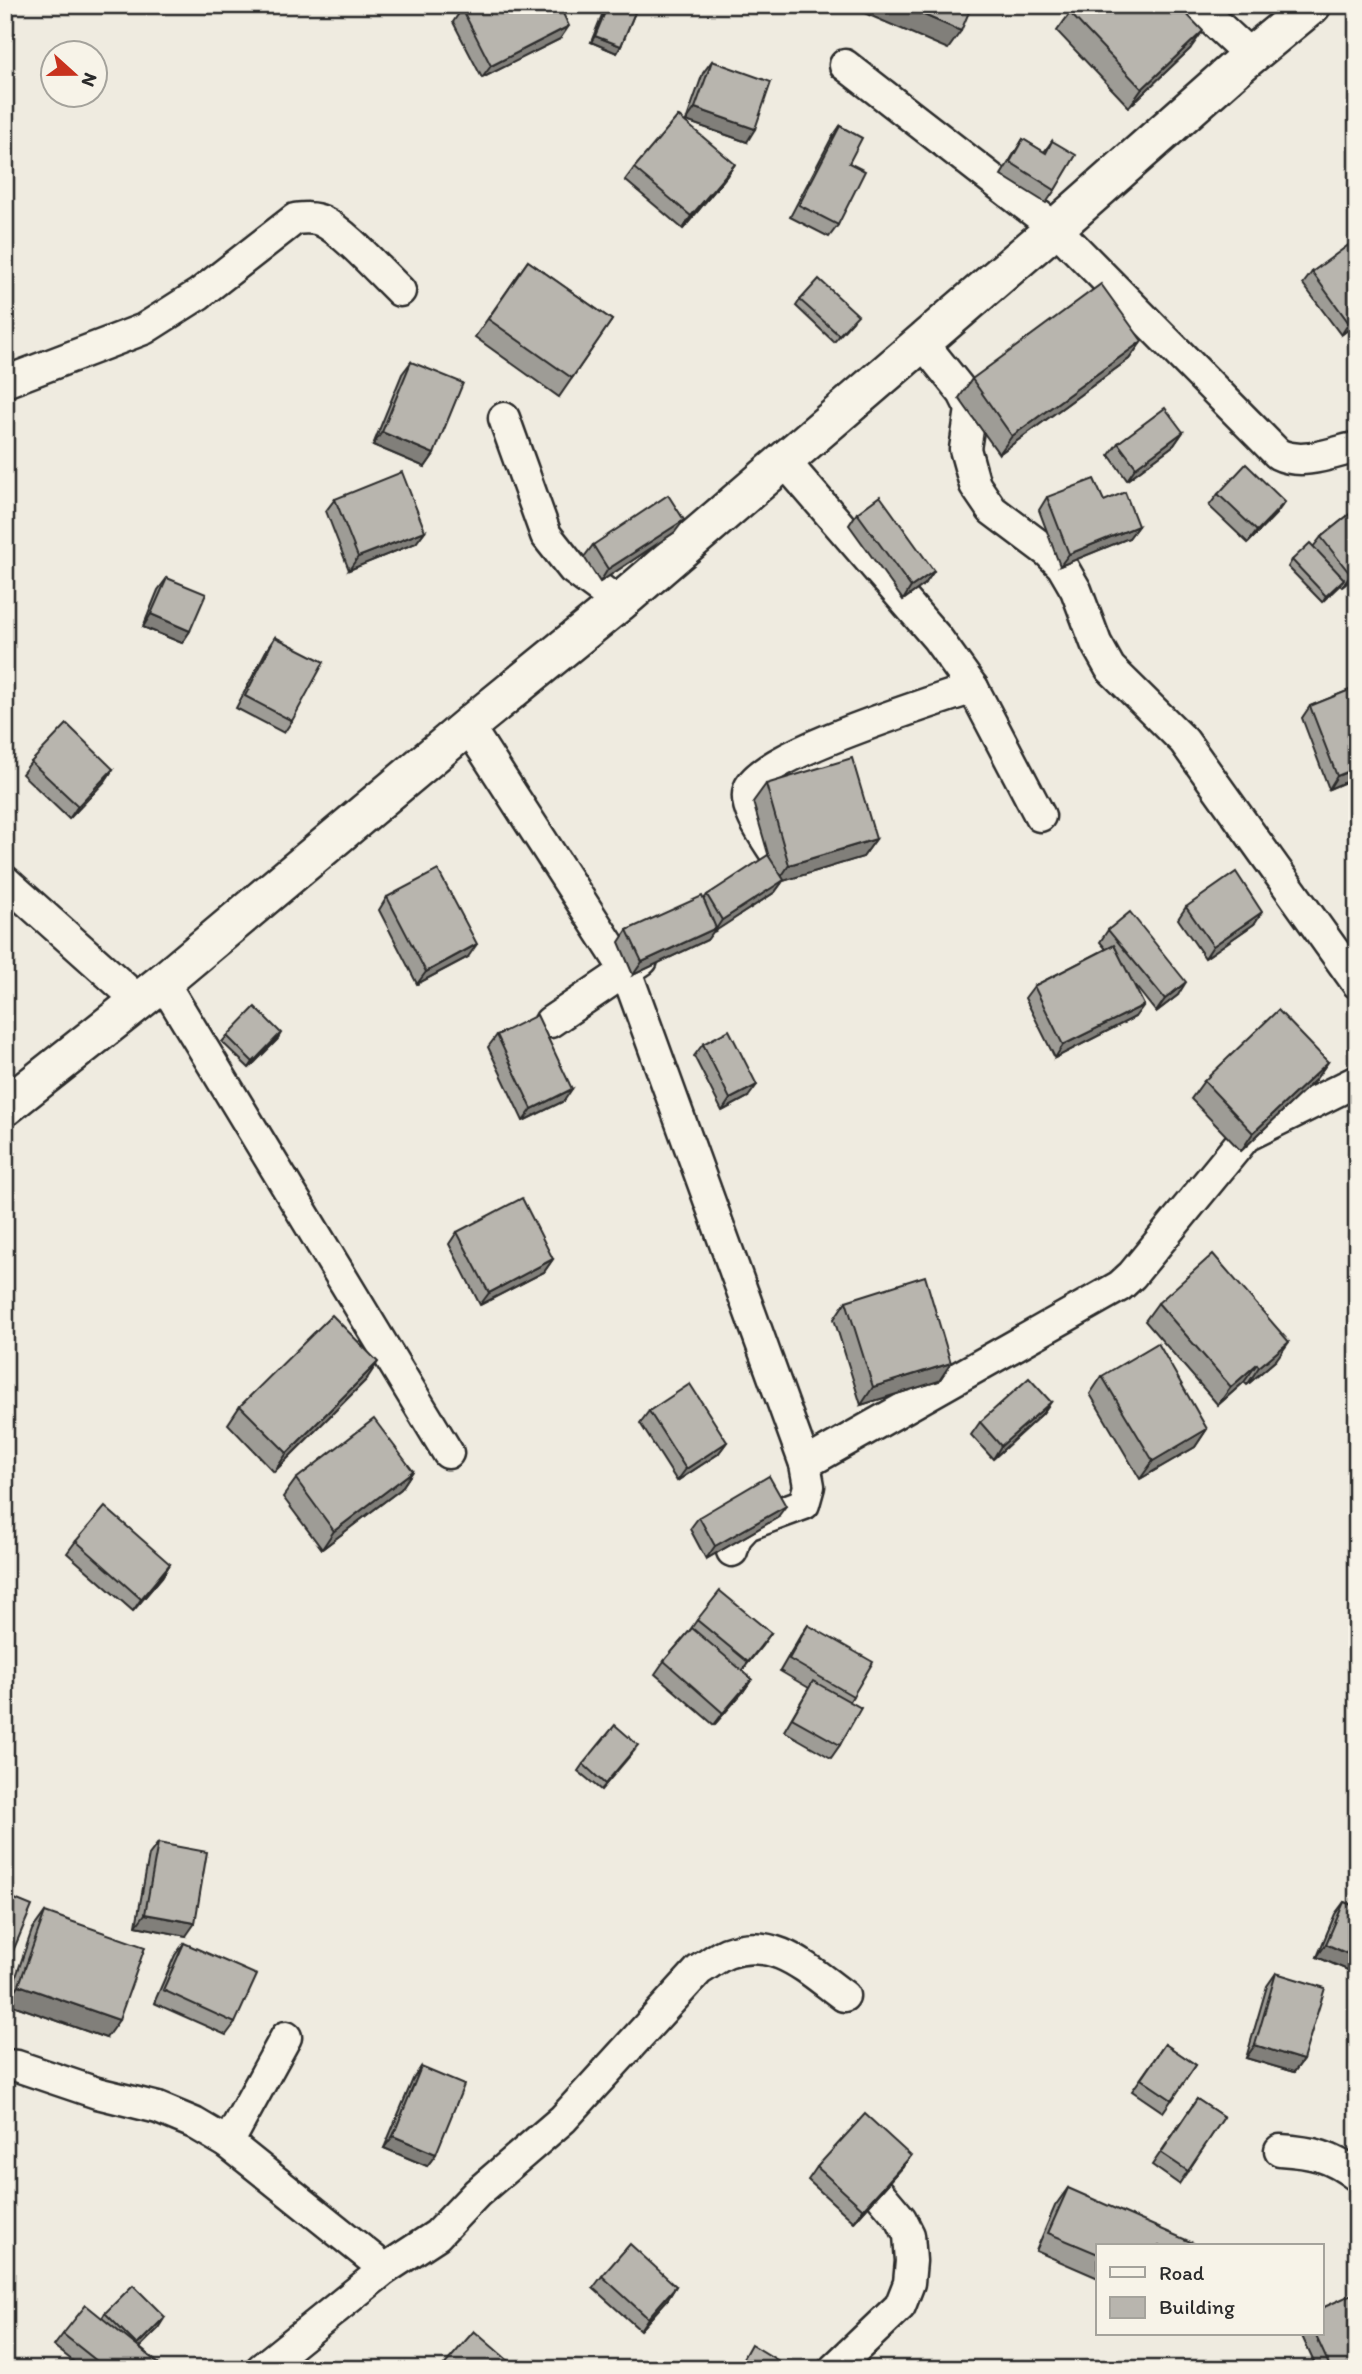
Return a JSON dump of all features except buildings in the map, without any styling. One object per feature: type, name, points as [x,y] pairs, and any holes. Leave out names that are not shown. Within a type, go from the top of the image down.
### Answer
[{"type":"street","points":[[1196,5],[1251,55]]},
{"type":"street","points":[[5,1107],[151,992],[619,603],[1312,5]]},
{"type":"street","points":[[845,65],[1055,228],[1278,454],[1298,460],[1357,447]]},
{"type":"street","points":[[5,382],[144,329],[199,294],[295,219],[320,221],[336,231],[400,291]]},
{"type":"street","points":[[922,342],[964,393],[971,409],[965,449],[975,485],[992,510],[1048,552],[1062,566],[1076,590],[1096,643],[1110,668],[1184,741],[1352,966]]},
{"type":"street","points":[[504,418],[546,535],[573,569],[619,603]]},
{"type":"street","points":[[785,462],[937,638],[973,688],[1040,816]]},
{"type":"street","points":[[762,884],[774,876],[778,866],[777,856],[747,803],[749,789],[756,777],[832,736],[973,688]]},
{"type":"street","points":[[468,726],[626,971],[806,1464],[809,1486],[804,1504],[747,1525],[736,1537],[732,1550]]},
{"type":"street","points":[[5,881],[151,992],[448,1453]]},
{"type":"street","points":[[550,1022],[660,949]]},
{"type":"street","points":[[806,1464],[1120,1286],[1132,1275],[1246,1136],[1357,1081]]},
{"type":"street","points":[[261,2369],[385,2269],[437,2235],[477,2193],[563,2119],[699,1970],[726,1953],[756,1947],[791,1957],[844,1996]]},
{"type":"street","points":[[228,2143],[286,2037]]},
{"type":"street","points":[[5,2065],[17,2066],[97,2093],[158,2108],[194,2123],[228,2143],[385,2269]]},
{"type":"street","points":[[1280,2150],[1311,2152],[1343,2165],[1357,2176]]},
{"type":"street","points":[[834,2369],[900,2306],[909,2283],[909,2235],[901,2219],[879,2193]]}]
